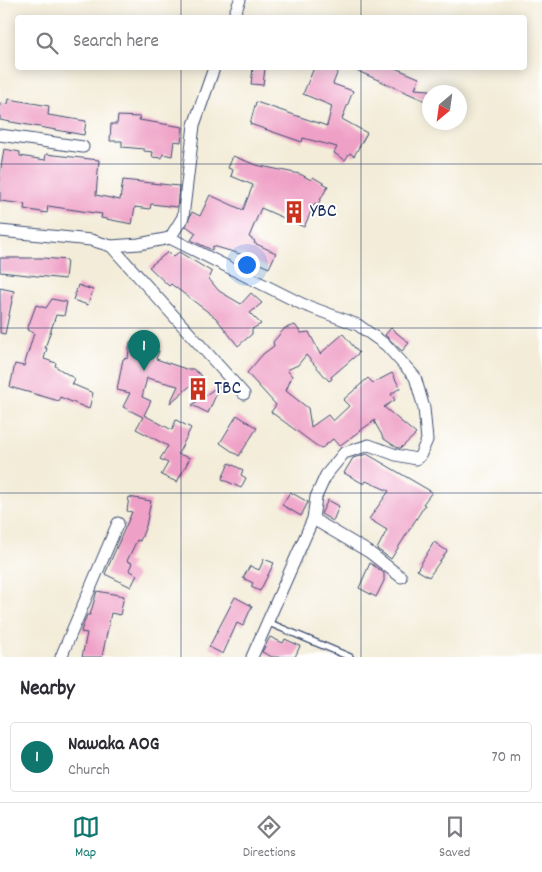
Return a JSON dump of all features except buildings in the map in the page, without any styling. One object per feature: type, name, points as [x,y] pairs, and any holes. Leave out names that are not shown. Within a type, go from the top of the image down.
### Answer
[{"type":"street","points":[[234,15],[240,0]]},
{"type":"street","points":[[170,238],[183,217],[194,125],[213,70]]},
{"type":"street","points":[[0,135],[83,147]]},
{"type":"street","points":[[0,231],[91,240],[112,246],[139,244],[170,238],[302,304],[358,325],[386,346],[415,377],[424,408],[427,440],[420,456],[416,459],[396,455],[369,445],[344,453],[326,475],[316,497],[312,519],[252,657]]},
{"type":"street","points":[[112,246],[244,394]]},
{"type":"street","points":[[312,519],[369,552],[401,577]]},
{"type":"street","points":[[61,657],[118,524]]},
{"type":"lane","points":[[267,622],[350,657]]},
{"type":"place","name":"YBC","points":[[294,212]]},
{"type":"place","name":"Nawaka AOG","points":[[144,371]]},
{"type":"place","name":"TBC","points":[[198,389]]}]
